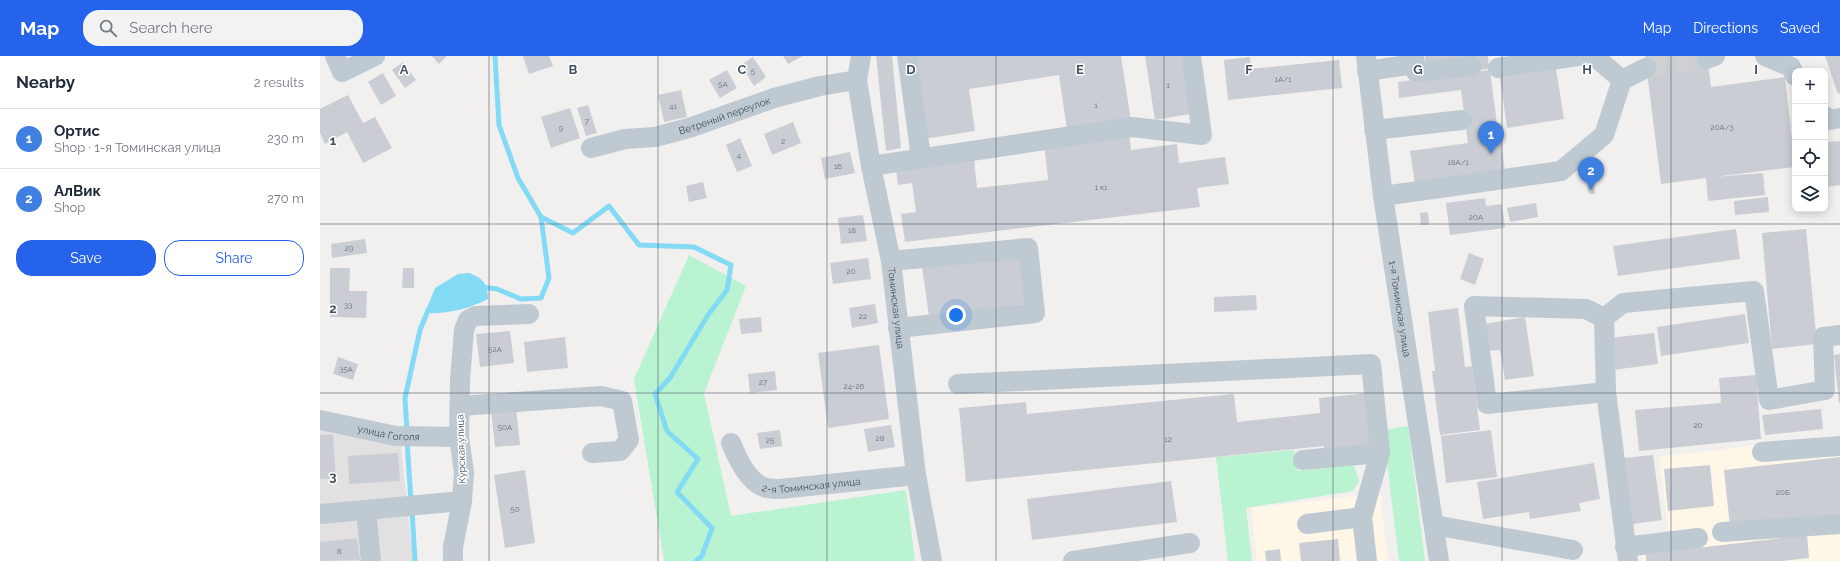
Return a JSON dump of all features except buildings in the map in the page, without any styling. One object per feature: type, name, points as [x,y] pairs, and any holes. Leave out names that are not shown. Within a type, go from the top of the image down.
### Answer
[{"type":"street","points":[[334,56],[342,72],[375,56]]},
{"type":"street","name":"Томинская улица","points":[[861,56],[857,80],[871,166],[891,261],[916,475],[932,561]]},
{"type":"street","points":[[908,56],[921,157]]},
{"type":"street","points":[[871,166],[921,157],[1132,127],[1202,135],[1191,56]]},
{"type":"street","points":[[1498,68],[1527,60],[1578,56]]},
{"type":"street","points":[[1594,56],[1622,80]]},
{"type":"street","points":[[1765,56],[1791,66],[1792,68]]},
{"type":"street","points":[[1366,63],[1414,60],[1416,72],[1472,66]]},
{"type":"street","name":"1-я Томинская улица","points":[[1366,63],[1383,196],[1439,561]]},
{"type":"street","points":[[1383,196],[1560,171],[1604,135],[1622,80],[1646,68]]},
{"type":"street","name":"Ветреный переулок","points":[[591,148],[625,139],[655,137],[689,128],[774,98],[820,86],[857,80]]},
{"type":"street","points":[[1828,118],[1830,120],[1840,118]]},
{"type":"street","points":[[1374,130],[1462,120]]},
{"type":"street","points":[[891,261],[1028,248],[1035,313],[898,328]]},
{"type":"street","points":[[1604,318],[1623,303],[1754,291],[1769,400],[1825,390],[1824,337],[1840,336]]},
{"type":"street","points":[[1604,318],[1586,309],[1474,306],[1488,404],[1606,392]]},
{"type":"street","name":"Курская улица","points":[[453,561],[453,547],[462,501],[464,472],[459,437],[464,330],[468,320],[475,316],[529,314]]},
{"type":"street","points":[[1604,318],[1606,392],[1626,554],[1698,538]]},
{"type":"street","points":[[958,384],[1371,364],[1380,453],[1362,517],[1367,561]]},
{"type":"street","points":[[460,406],[601,396],[622,401],[629,440],[620,451],[592,454]]},
{"type":"street","name":"улица Гоголя","points":[[320,420],[396,436],[459,437]]},
{"type":"street","name":"2-я Томинская улица","points":[[731,443],[736,456],[752,480],[766,488],[780,489],[916,475]]},
{"type":"street","points":[[1762,452],[1840,446]]},
{"type":"street","points":[[1303,460],[1380,453]]},
{"type":"street","points":[[320,514],[462,501]]},
{"type":"street","points":[[366,510],[372,561]]},
{"type":"street","points":[[1307,524],[1362,517]]},
{"type":"street","points":[[1722,532],[1840,524]]},
{"type":"street","points":[[1434,525],[1573,550]]},
{"type":"street","points":[[1073,561],[1190,543]]},
{"type":"shaded area","points":[[320,431],[401,446],[413,561],[320,561]]},
{"type":"shaded area","points":[[1840,435],[1840,561],[1643,561],[1640,552],[1671,548],[1659,457]]},
{"type":"shaded area","points":[[1380,493],[1388,561],[1257,561],[1251,508]]},
{"type":"green space","points":[[689,255],[746,286],[704,393],[731,516],[906,490],[915,561],[664,561],[634,379]]},
{"type":"green space","points":[[1408,426],[1425,561],[1399,561],[1383,430]]},
{"type":"green space","points":[[1294,450],[1298,471],[1354,465],[1359,481],[1353,491],[1246,508],[1252,561],[1228,561],[1216,457]]},
{"type":"water","points":[[469,273],[478,277],[484,282],[487,289],[488,299],[473,306],[458,310],[442,313],[425,313],[435,288],[458,274]]},
{"type":"waterway","points":[[495,56],[499,125],[518,178],[541,217],[573,233],[609,206],[639,245],[694,247],[731,265],[727,290],[708,315],[670,378],[655,394],[667,431],[698,459],[677,492],[712,528],[702,556],[696,561]]},
{"type":"waterway","points":[[481,287],[497,289],[521,299],[541,298],[549,278],[541,217]]},
{"type":"waterway","points":[[407,432],[405,398],[420,330],[429,308]]},
{"type":"waterway","points":[[407,440],[411,502]]},
{"type":"waterway","points":[[412,510],[415,561]]},
{"type":"tunnel","points":[[1646,68],[1707,59]]},
{"type":"place","name":"Ортис","points":[[1491,154]]},
{"type":"place","name":"АлВик","points":[[1591,190]]}]
